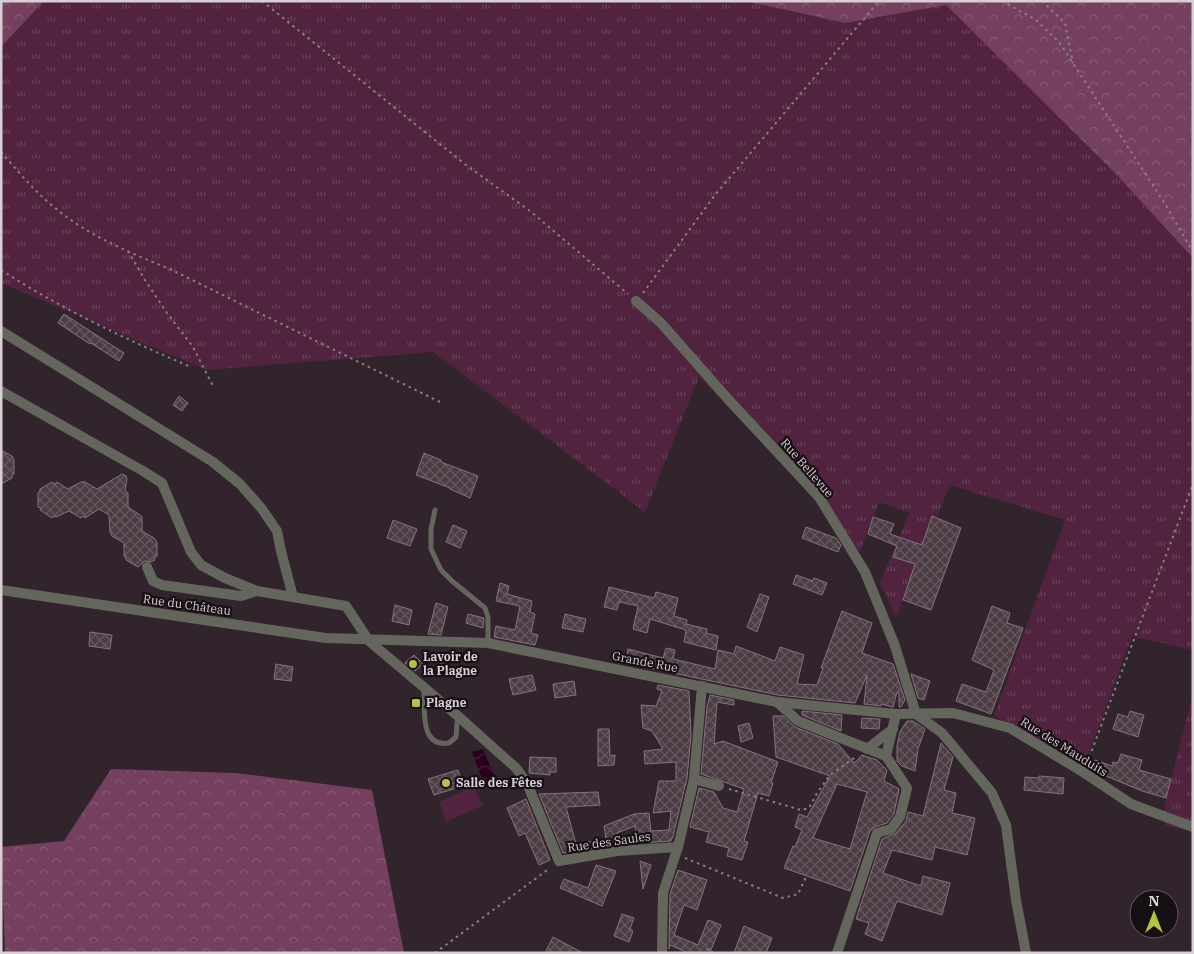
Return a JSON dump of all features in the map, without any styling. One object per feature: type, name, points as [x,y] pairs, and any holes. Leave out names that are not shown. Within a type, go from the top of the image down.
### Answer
[{"type":"street","name":"Rue Bellevue","points":[[636,301],[662,323],[728,399],[819,497],[865,572],[895,646],[916,714]]},
{"type":"street","points":[[1,331],[213,462],[240,484],[262,509],[277,531],[293,597]]},
{"type":"street","points":[[1,391],[162,483],[191,552],[201,565],[225,578],[257,591]]},
{"type":"street","points":[[147,567],[153,581],[162,585],[241,596],[257,591]]},
{"type":"street","name":"Rue du Château","points":[[1,590],[326,638],[369,641]]},
{"type":"street","name":"Rue des Saules","points":[[257,591],[346,606],[369,641],[460,717],[516,768],[527,784],[559,861],[618,851],[677,850]]},
{"type":"street","name":"Grande Rue","points":[[369,641],[488,644],[777,702],[896,714],[916,714]]},
{"type":"street","points":[[662,953],[663,893],[677,850],[694,779],[702,686]]},
{"type":"street","points":[[777,702],[798,721],[886,756],[907,788],[900,817],[891,829],[877,833],[837,953]]},
{"type":"street","name":"Rue des Mauduits","points":[[916,714],[954,713],[1010,728],[1083,772],[1131,804],[1193,827]]},
{"type":"street","points":[[886,756],[896,714]]},
{"type":"street","points":[[916,714],[942,733],[992,793],[1006,825],[1016,900],[1026,953]]},
{"type":"street","points":[[867,749],[893,729]]},
{"type":"street","points":[[694,779],[719,786]]},
{"type":"lane","points":[[435,510],[431,529],[431,549],[441,570],[452,582],[485,608],[488,617],[488,644]]},
{"type":"lane","points":[[424,688],[426,730],[430,739],[438,744],[449,743],[456,737],[457,723],[460,717]]},
{"type":"path","points":[[262,1],[466,165],[530,211],[636,301],[715,195],[879,1]]},
{"type":"path","points":[[1002,1],[1036,20],[1059,42],[1162,199],[1193,252]]},
{"type":"path","points":[[1042,1],[1065,22],[1074,65]]},
{"type":"path","points":[[1,152],[54,208],[87,230],[442,403]]},
{"type":"path","points":[[128,251],[167,313],[193,347],[213,386]]},
{"type":"path","points":[[1,270],[47,299],[116,335],[191,367]]},
{"type":"path","points":[[1083,772],[1193,484]]},
{"type":"path","points":[[422,671],[425,673],[435,670],[455,649],[456,642]]},
{"type":"path","points":[[719,786],[801,810],[809,808],[817,792],[830,775],[867,749]]},
{"type":"path","points":[[677,850],[783,898],[798,894],[806,877]]},
{"type":"path","points":[[435,953],[559,861]]},
{"type":"green space","points":[[1,1],[44,1],[1,47]]},
{"type":"green space","points":[[44,1],[745,1],[845,23],[946,5],[1114,172],[1193,258],[1193,650],[1132,636],[1089,753],[1080,762],[994,716],[1065,520],[950,485],[896,617],[880,583],[909,513],[879,502],[861,550],[850,554],[820,506],[793,474],[699,377],[645,512],[433,352],[207,370],[1,283],[1,47]]},
{"type":"green space","points":[[745,1],[1193,1],[1193,258],[1114,172],[946,5],[845,23]]},
{"type":"green space","points":[[1193,693],[1193,831],[1165,826],[1164,807]]},
{"type":"green space","points":[[111,769],[235,773],[372,790],[404,953],[5,953],[1,847],[64,841]]},
{"type":"green space","points":[[474,786],[483,805],[446,822],[439,802]]},
{"type":"water","points":[[483,749],[497,783],[485,787],[472,752]]},
{"type":"building","points":[[64,314],[124,353],[119,361],[58,323]]},
{"type":"building","points":[[179,396],[188,403],[182,411],[173,405]]},
{"type":"building","points":[[1,450],[12,456],[14,460],[14,474],[12,478],[1,484]]},
{"type":"building","points":[[424,453],[441,460],[441,462],[478,476],[470,498],[416,475]]},
{"type":"building","points":[[122,474],[127,479],[125,491],[128,493],[128,507],[142,517],[142,531],[157,542],[157,556],[154,558],[155,560],[151,562],[145,561],[138,567],[126,560],[124,556],[124,543],[112,536],[109,515],[99,509],[85,518],[83,516],[81,518],[69,511],[52,518],[38,507],[38,493],[40,489],[52,482],[55,484],[57,482],[68,489],[81,482],[85,482],[97,489]]},
{"type":"building","points":[[932,516],[961,528],[931,610],[903,600],[915,564],[893,557],[897,546],[868,534],[873,517],[894,524],[890,534],[922,545]]},
{"type":"building","points":[[393,520],[417,529],[410,546],[387,538]]},
{"type":"building","points":[[453,525],[467,531],[460,548],[446,542]]},
{"type":"building","points":[[806,527],[836,538],[841,545],[838,552],[802,538]]},
{"type":"building","points":[[796,575],[813,581],[814,578],[827,583],[822,595],[793,584]]},
{"type":"building","points":[[500,583],[509,586],[507,594],[532,601],[530,612],[535,614],[531,633],[538,635],[535,645],[494,637],[496,626],[515,630],[520,606],[496,601]]},
{"type":"building","points":[[609,587],[654,598],[656,592],[678,598],[674,616],[687,620],[686,624],[707,629],[706,633],[718,636],[716,650],[684,642],[686,630],[650,619],[647,633],[633,629],[638,606],[619,602],[617,610],[604,607]]},
{"type":"building","points":[[760,594],[769,597],[757,632],[747,627]]},
{"type":"building","points":[[436,603],[448,607],[441,635],[428,634]]},
{"type":"building","points":[[395,605],[412,610],[409,625],[392,621]]},
{"type":"building","points":[[992,606],[1010,613],[1007,623],[1023,628],[991,714],[956,701],[962,684],[986,692],[994,670],[972,660]]},
{"type":"building","points":[[842,611],[872,623],[862,653],[893,664],[905,700],[901,707],[899,707],[899,693],[897,692],[893,707],[881,704],[881,706],[864,704],[867,675],[855,703],[778,695],[625,663],[628,649],[663,658],[666,648],[675,650],[673,659],[715,669],[718,650],[734,654],[736,646],[775,661],[780,647],[804,655],[797,684],[817,685],[823,668],[821,668]]},
{"type":"building","points":[[468,614],[484,618],[483,628],[466,623]]},
{"type":"building","points":[[565,614],[586,619],[583,632],[562,628]]},
{"type":"building","points":[[90,632],[112,635],[110,649],[89,646]]},
{"type":"building","name":"Lavoir de la Plagne","points":[[414,655],[423,664],[415,671],[405,663]]},
{"type":"building","points":[[276,664],[293,667],[291,681],[274,679]]},
{"type":"building","points":[[911,674],[930,681],[924,700],[918,698]]},
{"type":"building","points":[[532,675],[536,690],[513,695],[509,679]]},
{"type":"building","points":[[574,681],[576,695],[555,698],[553,684]]},
{"type":"building","points":[[658,685],[689,691],[691,736],[687,778],[671,841],[638,843],[635,826],[617,833],[619,844],[563,853],[539,794],[598,792],[600,805],[566,807],[576,844],[606,839],[604,826],[634,814],[649,813],[651,831],[669,830],[671,811],[653,813],[659,781],[676,781],[676,762],[645,764],[644,751],[663,749],[652,731],[643,728],[641,705],[656,706],[662,691],[657,689]]},
{"type":"building","points":[[710,695],[734,700],[734,705],[717,702],[714,744],[723,741],[778,762],[769,796],[758,793],[744,841],[748,842],[742,860],[727,856],[729,848],[706,842],[709,832],[690,827],[699,788],[714,792],[723,808],[737,812],[744,789],[701,774],[707,707]]},
{"type":"building","points":[[802,711],[842,715],[841,731],[802,715]]},
{"type":"building","points":[[1130,711],[1144,715],[1138,737],[1113,729],[1118,714],[1128,717]]},
{"type":"building","points":[[773,716],[783,716],[795,727],[838,744],[854,763],[862,755],[877,760],[887,770],[884,781],[899,789],[894,814],[887,823],[870,831],[850,891],[784,868],[802,830],[795,827],[799,814],[807,817],[830,776],[776,757]],"holes":[[[837,784],[867,792],[850,849],[813,838]]]},
{"type":"building","points":[[862,718],[880,719],[879,729],[861,728]]},
{"type":"building","points":[[907,721],[913,721],[925,729],[918,749],[915,771],[902,766],[897,761],[897,746],[900,732]]},
{"type":"building","points":[[749,723],[753,738],[741,742],[738,726]]},
{"type":"building","points":[[598,729],[609,729],[610,756],[615,755],[614,765],[598,766]]},
{"type":"building","points":[[941,743],[953,757],[944,790],[956,793],[952,813],[975,818],[967,855],[935,847],[932,860],[892,850],[883,873],[921,886],[923,876],[950,883],[942,915],[897,901],[882,941],[865,934],[869,923],[856,919],[882,839],[896,833],[906,821],[908,812],[923,816]]},
{"type":"building","points":[[1121,754],[1142,760],[1139,770],[1171,779],[1166,798],[1142,791],[1092,770],[1095,760],[1112,766],[1113,762],[1118,763]]},
{"type":"building","points":[[530,757],[556,758],[556,772],[550,772],[550,775],[529,773]]},
{"type":"building","name":"Salle des Fêtes","points":[[458,770],[463,786],[434,795],[428,779]]},
{"type":"building","points":[[1039,776],[1064,778],[1063,794],[1024,790],[1025,777],[1039,778]]},
{"type":"building","points":[[526,799],[550,860],[539,865],[525,833],[519,836],[507,808]]},
{"type":"building","points":[[640,861],[651,865],[643,889]]},
{"type":"building","points":[[596,865],[616,871],[602,906],[560,888],[564,879],[588,888]]},
{"type":"building","points":[[678,870],[707,880],[697,910],[684,905],[674,935],[698,945],[708,920],[721,925],[711,950],[706,949],[715,953],[688,953],[670,945],[669,949],[670,894]]},
{"type":"building","points":[[622,914],[634,918],[630,929],[633,931],[629,942],[614,936]]},
{"type":"building","points":[[744,926],[772,938],[766,953],[734,953]]},
{"type":"building","points":[[553,937],[583,953],[545,953]]},
{"type":"place","name":"Lavoir de la Plagne","points":[[413,664]]},
{"type":"place","name":"Plagne","points":[[416,703]]},
{"type":"place","name":"Salle des Fêtes","points":[[446,783]]}]
